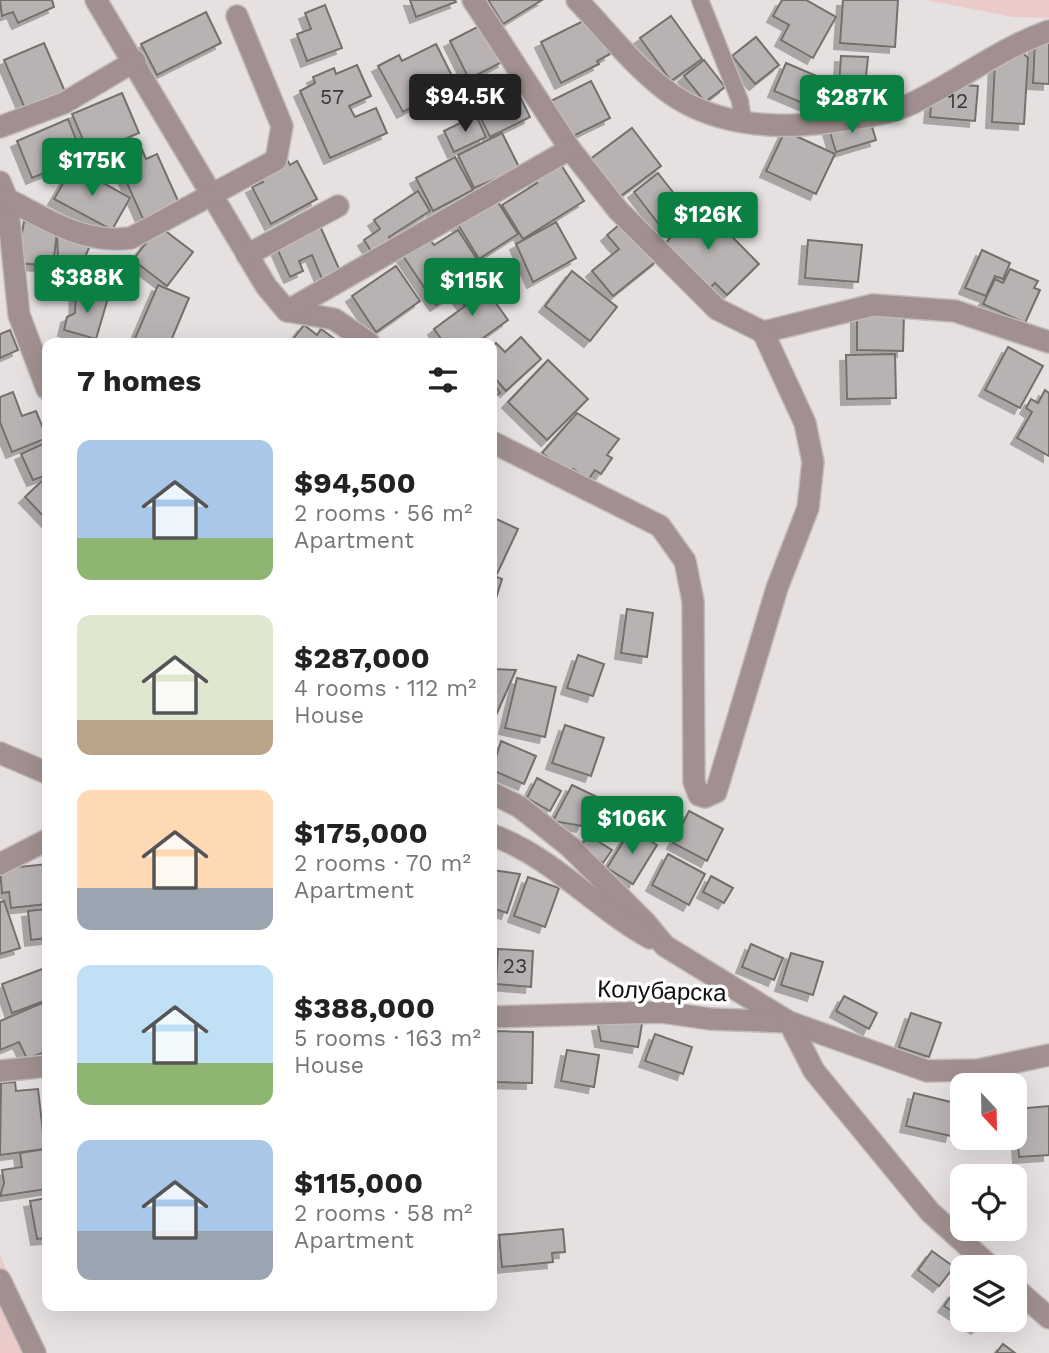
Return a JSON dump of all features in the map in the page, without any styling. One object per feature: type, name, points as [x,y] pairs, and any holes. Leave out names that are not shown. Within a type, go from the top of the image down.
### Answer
[{"type":"street","points":[[96,0],[135,61],[247,255],[287,311],[334,319],[362,338]]},
{"type":"street","points":[[473,0],[570,149],[618,210],[717,309],[763,332],[805,423],[813,462],[808,508],[777,588],[716,792],[705,797],[699,795],[694,782],[693,601],[685,561],[660,526],[497,444]]},
{"type":"street","points":[[577,0],[663,88],[701,112],[743,122],[801,126],[860,118],[911,105],[1000,52],[1049,31]]},
{"type":"street","points":[[4,190],[82,236],[106,241],[131,238],[276,160],[282,126],[237,16]]},
{"type":"street","points":[[0,127],[64,103],[135,61]]},
{"type":"street","points":[[287,311],[570,149]]},
{"type":"street","points":[[4,190],[9,319],[42,380]]},
{"type":"street","points":[[247,255],[338,205]]},
{"type":"street","points":[[763,332],[873,305],[955,311],[1049,342]]},
{"type":"street","points":[[0,753],[42,772]]},
{"type":"street","points":[[497,796],[520,807],[569,846],[645,922],[665,946],[789,1022],[927,1071],[978,1070],[1049,1055]]},
{"type":"street","name":"Колубарска","points":[[497,837],[548,862],[631,928],[665,946]]},
{"type":"street","points":[[0,864],[42,843]]},
{"type":"street","name":"Колубарска","points":[[497,1017],[662,1012],[710,1019],[789,1022]]},
{"type":"street","points":[[789,1022],[814,1071],[930,1212],[978,1255]]},
{"type":"street","points":[[0,1071],[42,1067]]},
{"type":"street","points":[[0,1280],[35,1353]]},
{"type":"street","points":[[1027,1299],[1049,1318]]},
{"type":"lane","points":[[699,0],[740,102],[743,122]]},
{"type":"shaded area","points":[[926,0],[1049,0],[1049,18],[1013,17]]},
{"type":"shaded area","points":[[0,1255],[43,1353],[0,1353]]},
{"type":"building","points":[[0,0],[52,0],[54,7],[18,23],[13,12],[2,16]]},
{"type":"building","points":[[410,0],[455,0],[456,2],[416,17]]},
{"type":"building","points":[[488,0],[542,0],[503,24]]},
{"type":"building","points":[[782,0],[806,0],[836,17],[813,58],[781,40],[789,25],[773,16]]},
{"type":"building","points":[[843,0],[898,0],[895,47],[840,43]]},
{"type":"building","points":[[325,5],[342,48],[307,61],[297,34],[311,29],[305,13]]},
{"type":"building","points":[[206,12],[221,43],[157,75],[141,44]]},
{"type":"building","points":[[671,16],[702,59],[671,81],[640,38]]},
{"type":"building","points":[[591,17],[610,54],[597,61],[599,64],[561,83],[541,42]]},
{"type":"building","points":[[485,23],[504,61],[469,79],[450,41]]},
{"type":"building","points":[[756,37],[779,65],[755,84],[732,56]]},
{"type":"building","points":[[1035,39],[1049,40],[1049,84],[1033,83]]},
{"type":"building","points":[[44,43],[66,94],[26,111],[4,60]]},
{"type":"building","points":[[436,44],[456,84],[403,112],[378,66],[399,55],[402,61]]},
{"type":"building","points":[[1018,48],[1028,58],[1024,124],[992,122],[995,61]]},
{"type":"building","points":[[841,56],[868,57],[866,77],[883,78],[881,102],[838,100]]},
{"type":"building","points":[[704,60],[725,87],[705,102],[684,76]]},
{"type":"building","points":[[786,63],[819,77],[807,105],[774,91]]},
{"type":"building","points":[[357,65],[371,96],[349,106],[355,117],[376,108],[387,133],[330,158],[300,91],[315,83],[313,77],[334,68],[336,74]]},
{"type":"building","points":[[510,76],[530,117],[490,137],[470,96]]},
{"type":"building","points":[[591,81],[610,118],[565,140],[547,103]]},
{"type":"building","points":[[950,84],[978,86],[975,121],[930,117],[932,95]]},
{"type":"building","points":[[122,93],[139,133],[89,154],[72,114]]},
{"type":"building","points":[[476,115],[486,137],[454,152],[444,131]]},
{"type":"building","points":[[869,117],[876,140],[836,152],[829,129]]},
{"type":"building","points":[[68,119],[83,157],[32,178],[17,141]]},
{"type":"building","points":[[632,128],[661,166],[618,198],[589,160]]},
{"type":"building","points":[[785,131],[835,154],[816,194],[766,171]]},
{"type":"building","points":[[502,133],[520,169],[474,188],[458,155]]},
{"type":"building","points":[[139,143],[146,159],[157,154],[179,203],[143,219],[114,154]]},
{"type":"building","points":[[455,157],[473,190],[433,211],[416,178]]},
{"type":"building","points":[[286,158],[290,165],[297,161],[317,199],[271,224],[252,187],[263,182],[258,173]]},
{"type":"building","points":[[558,160],[584,201],[523,239],[502,205],[537,183],[532,176]]},
{"type":"building","points":[[73,166],[130,198],[112,230],[54,199]]},
{"type":"building","points":[[658,173],[686,209],[661,227],[634,192]]},
{"type":"building","points":[[418,191],[430,211],[389,237],[393,244],[374,256],[364,240],[380,229],[374,220]]},
{"type":"building","points":[[496,199],[518,234],[479,259],[457,223]]},
{"type":"building","points":[[698,202],[759,264],[727,295],[715,283],[705,293],[661,248],[675,233],[671,229]]},
{"type":"building","points":[[626,219],[659,259],[613,296],[592,271],[619,249],[607,235]]},
{"type":"building","points":[[24,221],[91,243],[81,267],[58,261],[57,232],[53,266],[17,263]]},
{"type":"building","points":[[556,222],[576,258],[533,282],[516,244]]},
{"type":"building","points":[[159,226],[193,252],[167,286],[133,260]]},
{"type":"building","points":[[320,226],[340,271],[322,279],[312,255],[299,261],[303,271],[290,277],[276,246]]},
{"type":"building","points":[[458,230],[486,273],[436,305],[401,253],[427,236],[434,245]]},
{"type":"building","points":[[808,240],[862,245],[858,282],[805,278]]},
{"type":"building","points":[[982,250],[1010,263],[1003,279],[995,276],[986,296],[965,288]]},
{"type":"building","points":[[396,266],[420,301],[376,332],[352,296]]},
{"type":"building","points":[[1010,269],[1038,281],[1034,288],[1040,290],[1025,323],[983,304],[995,279],[1003,283]]},
{"type":"building","points":[[572,271],[617,307],[590,341],[545,306]]},
{"type":"building","points":[[480,281],[508,320],[483,338],[440,338],[434,329],[465,306],[458,297]]},
{"type":"building","points":[[158,285],[189,298],[172,338],[135,338]]},
{"type":"building","points":[[76,289],[108,298],[96,338],[64,330],[67,317],[75,313]]},
{"type":"building","points":[[857,311],[904,312],[903,351],[857,350]]},
{"type":"building","points":[[304,325],[317,335],[321,329],[333,338],[294,338]]},
{"type":"building","points":[[10,330],[18,350],[0,358],[0,334]]},
{"type":"building","points":[[521,337],[541,359],[506,391],[497,381],[497,344],[505,352]]},
{"type":"building","points":[[1008,347],[1043,366],[1020,408],[985,390]]},
{"type":"building","points":[[895,354],[896,398],[847,399],[846,355]]},
{"type":"building","points":[[548,360],[588,399],[547,440],[508,402]]},
{"type":"building","points":[[1045,390],[1049,393],[1049,456],[1017,438],[1032,412],[1026,408],[1031,399],[1038,403]]},
{"type":"building","points":[[13,392],[22,416],[36,411],[42,426],[42,440],[12,452],[0,422],[0,397]]},
{"type":"building","points":[[577,413],[619,439],[607,455],[612,458],[601,474],[595,470],[588,480],[573,469],[570,473],[542,453]]},
{"type":"building","points":[[42,444],[42,477],[33,480],[21,454]]},
{"type":"building","points":[[42,481],[42,515],[25,497]]},
{"type":"building","points":[[497,519],[518,529],[497,574]]},
{"type":"building","points":[[497,577],[502,579],[497,595]]},
{"type":"building","points":[[627,609],[653,613],[647,657],[621,653]]},
{"type":"building","points":[[578,655],[604,664],[593,696],[567,688]]},
{"type":"building","points":[[497,669],[516,670],[497,713]]},
{"type":"building","points":[[517,678],[556,687],[545,737],[505,728]]},
{"type":"building","points":[[565,725],[604,738],[591,776],[552,763]]},
{"type":"building","points":[[501,741],[536,756],[524,784],[497,772],[497,754]]},
{"type":"building","points":[[537,778],[561,791],[550,811],[527,798]]},
{"type":"building","points":[[572,785],[597,797],[582,826],[553,821]]},
{"type":"building","points":[[689,811],[723,829],[707,861],[673,843]]},
{"type":"building","points":[[631,829],[657,845],[633,884],[607,868]]},
{"type":"building","points":[[588,835],[612,850],[603,863],[580,848]]},
{"type":"building","points":[[668,854],[705,874],[689,905],[652,885]]},
{"type":"building","points":[[42,865],[42,905],[11,908],[9,892],[2,893],[0,869]]},
{"type":"building","points":[[497,871],[520,874],[507,913],[497,910]]},
{"type":"building","points":[[711,876],[733,888],[724,903],[703,892]]},
{"type":"building","points":[[528,877],[559,888],[545,927],[514,916]]},
{"type":"building","points":[[4,901],[20,948],[0,954],[0,902]]},
{"type":"building","points":[[42,910],[42,939],[31,940],[28,911]]},
{"type":"building","points":[[751,944],[783,958],[774,980],[742,967]]},
{"type":"building","points":[[498,949],[533,951],[531,987],[497,984]]},
{"type":"building","points":[[791,953],[823,962],[813,995],[781,985]]},
{"type":"building","points":[[42,969],[42,1002],[12,1013],[2,984]]},
{"type":"building","points":[[844,996],[877,1013],[869,1029],[836,1011]]},
{"type":"building","points":[[42,1003],[42,1053],[27,1059],[19,1042],[0,1050],[0,1021]]},
{"type":"building","points":[[911,1013],[941,1023],[929,1057],[899,1047]]},
{"type":"building","points":[[643,1018],[638,1047],[601,1041],[598,1025]]},
{"type":"building","points":[[497,1031],[533,1032],[532,1083],[497,1082]]},
{"type":"building","points":[[655,1034],[692,1047],[683,1074],[645,1061]]},
{"type":"building","points":[[567,1050],[599,1055],[594,1087],[561,1081]]},
{"type":"building","points":[[15,1082],[16,1091],[38,1089],[42,1149],[0,1155],[1,1083]]},
{"type":"building","points":[[914,1093],[950,1102],[950,1136],[906,1126]]},
{"type":"building","points":[[1049,1106],[1049,1155],[1019,1157],[1018,1150],[1027,1150],[1027,1108]]},
{"type":"building","points":[[42,1149],[42,1190],[0,1196],[4,1183],[2,1170],[22,1167],[20,1153]]},
{"type":"building","points":[[42,1199],[42,1238],[37,1239],[30,1201]]},
{"type":"building","points":[[563,1229],[565,1252],[552,1253],[553,1262],[502,1267],[499,1235]]},
{"type":"building","points":[[932,1251],[950,1264],[950,1272],[939,1286],[918,1270]]},
{"type":"building","points":[[950,1298],[950,1310],[944,1306]]},
{"type":"building","points":[[1003,1344],[1015,1353],[996,1353]]}]
